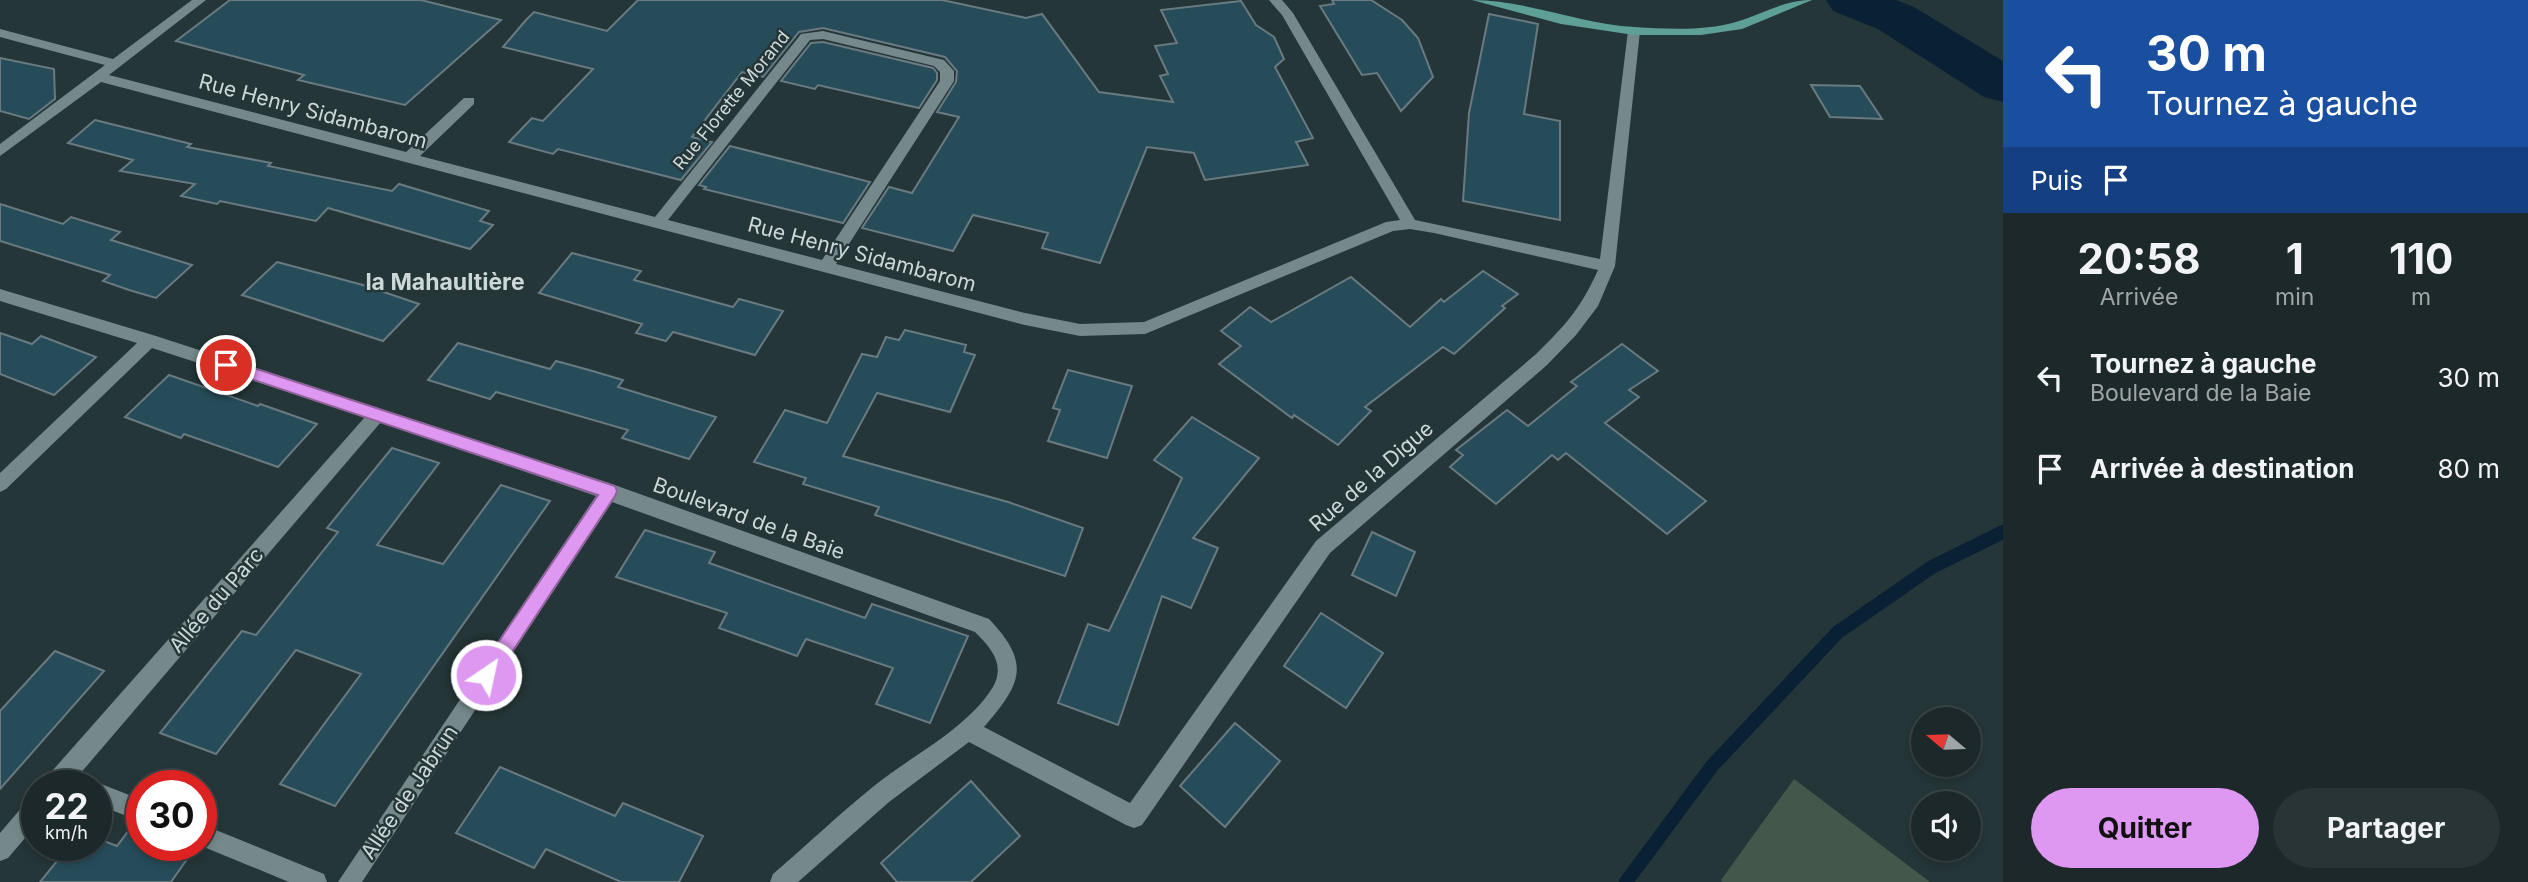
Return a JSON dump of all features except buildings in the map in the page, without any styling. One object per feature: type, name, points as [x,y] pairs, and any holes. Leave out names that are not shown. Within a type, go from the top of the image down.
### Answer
[{"type":"main road","points":[[1478,0],[1561,20],[1634,31],[1701,31],[1737,26],[1803,2]]},
{"type":"street","points":[[0,150],[200,0]]},
{"type":"street","points":[[1275,0],[1287,13],[1410,224]]},
{"type":"street","name":"Rue de la Digue","points":[[968,730],[1134,817],[1322,547],[1541,360],[1570,331],[1592,302],[1606,266],[1634,31]]},
{"type":"street","points":[[0,33],[116,64]]},
{"type":"street","name":"Rue Florette Morand","points":[[659,222],[806,37],[823,35],[939,63],[947,71],[947,81],[826,267]]},
{"type":"street","name":"Rue Henry Sidambarom","points":[[99,76],[1053,326],[1080,330],[1124,331],[1145,328],[1204,306],[1379,230],[1410,224],[1606,266]]},
{"type":"street","points":[[409,158],[469,101]]},
{"type":"street","name":"Boulevard de la Baie","points":[[0,295],[150,340],[609,491],[982,625],[1001,645],[1008,662],[1003,690],[968,730],[881,794],[781,882]]},
{"type":"street","points":[[0,484],[150,340]]},
{"type":"street","name":"Allée du Parc","points":[[76,770],[377,415]]},
{"type":"street","name":"Allée de Jabrun","points":[[349,882],[609,491]]},
{"type":"street","points":[[0,850],[21,826]]},
{"type":"street","points":[[217,842],[316,882]]},
{"type":"green space","points":[[1794,779],[1930,882],[1722,882]]},
{"type":"waterway","points":[[1851,0],[1896,18],[2003,85]]},
{"type":"waterway","points":[[1626,882],[1712,766],[1838,632],[1932,567],[2003,532]]},
{"type":"district","name":"la Mahaultière","points":[[445,282]]},
{"type":"route","points":[[226,365],[609,491],[486,675]]}]
